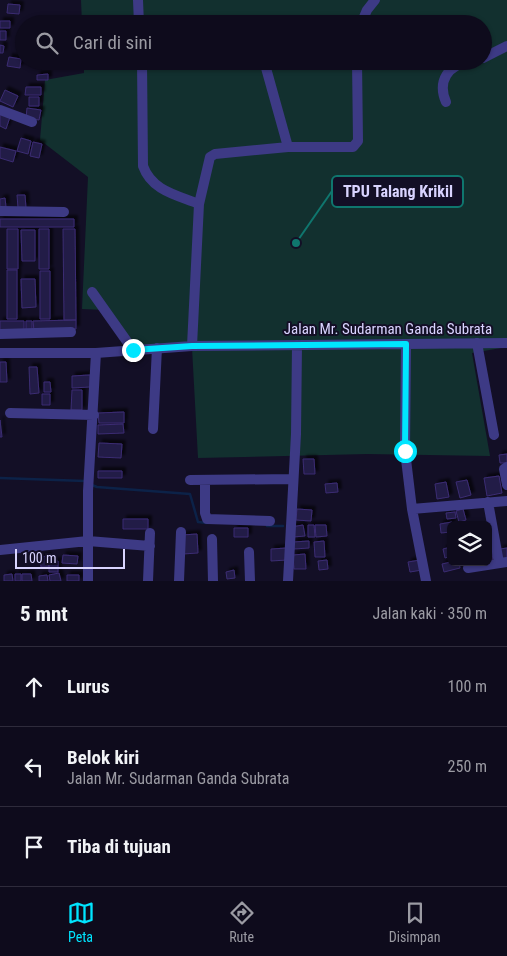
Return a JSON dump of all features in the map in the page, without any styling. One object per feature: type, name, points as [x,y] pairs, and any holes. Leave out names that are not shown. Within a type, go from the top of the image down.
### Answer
[{"type":"street","points":[[138,0],[139,15]]},
{"type":"street","points":[[365,15],[375,0]]},
{"type":"street","points":[[492,54],[507,46]]},
{"type":"street","points":[[142,70],[143,166],[146,174],[156,186],[199,204]]},
{"type":"street","points":[[267,70],[288,147]]},
{"type":"street","points":[[192,346],[199,204],[210,157],[215,154],[288,147],[340,148],[356,144],[358,140],[357,70]]},
{"type":"street","points":[[446,102],[442,85],[445,75],[452,70]]},
{"type":"street","points":[[0,110],[32,122]]},
{"type":"street","points":[[0,211],[64,212]]},
{"type":"street","points":[[92,292],[133,350]]},
{"type":"street","points":[[0,334],[71,332]]},
{"type":"street","name":"Jalan Mr. Sudarman Ganda Subrata","points":[[0,353],[96,353],[192,346],[507,343]]},
{"type":"street","points":[[406,344],[405,451],[412,509],[426,581]]},
{"type":"street","points":[[477,344],[494,435]]},
{"type":"street","points":[[288,581],[297,345]]},
{"type":"street","points":[[154,429],[157,348]]},
{"type":"street","points":[[88,581],[88,491],[94,415],[96,353]]},
{"type":"street","points":[[10,413],[94,415]]},
{"type":"street","points":[[507,467],[504,469],[507,485]]},
{"type":"street","points":[[190,480],[293,479]]},
{"type":"street","points":[[205,480],[205,514],[207,519],[270,521]]},
{"type":"street","points":[[412,509],[507,501]]},
{"type":"street","points":[[488,502],[490,521]]},
{"type":"street","points":[[179,581],[181,532]]},
{"type":"street","points":[[148,581],[150,533]]},
{"type":"street","points":[[212,539],[213,581]]},
{"type":"street","points":[[0,550],[88,541],[150,546]]},
{"type":"street","points":[[468,568],[503,563],[492,546]]},
{"type":"street","points":[[249,552],[250,581]]},
{"type":"green space","points":[[81,0],[507,0],[507,347],[472,353],[490,456],[367,454],[198,458],[192,348],[134,346],[105,310],[82,309],[88,177],[40,140],[45,80],[84,73],[84,70],[492,70],[492,15],[82,15]]},
{"type":"building","points":[[8,4],[20,5],[19,14],[7,13]]},
{"type":"building","points":[[0,21],[10,21],[10,28],[0,28]]},
{"type":"building","points":[[0,31],[6,31],[6,40],[0,40]]},
{"type":"building","points":[[0,45],[4,46],[3,53],[0,53]]},
{"type":"building","points":[[9,57],[15,58],[15,67],[7,66]]},
{"type":"building","points":[[48,74],[48,80],[37,80],[37,75]]},
{"type":"building","points":[[26,87],[41,87],[41,95],[25,95]]},
{"type":"building","points":[[5,90],[18,96],[13,107],[0,101]]},
{"type":"building","points":[[29,97],[39,97],[39,106],[29,106]]},
{"type":"building","points":[[27,108],[41,110],[39,120],[26,118]]},
{"type":"building","points":[[0,114],[10,117],[6,129],[0,126]]},
{"type":"building","points":[[21,138],[31,141],[28,154],[17,151]]},
{"type":"building","points":[[33,142],[42,144],[39,158],[30,156]]},
{"type":"building","points":[[0,147],[16,151],[13,162],[0,158]]},
{"type":"building","points":[[17,195],[25,195],[26,208],[18,208]]},
{"type":"building","points":[[5,198],[6,207],[0,207],[0,199]]},
{"type":"building","points":[[0,219],[74,219],[74,227],[0,227]]},
{"type":"building","points":[[7,229],[18,229],[18,269],[7,269]]},
{"type":"building","points":[[39,229],[49,229],[49,269],[39,269]]},
{"type":"building","points":[[63,229],[75,229],[76,320],[64,320]]},
{"type":"building","points":[[21,230],[35,230],[35,261],[22,261]]},
{"type":"building","points":[[7,270],[17,270],[17,319],[7,319]]},
{"type":"building","points":[[40,271],[50,271],[50,319],[40,319]]},
{"type":"building","points":[[21,279],[35,279],[36,307],[22,308]]},
{"type":"building","points":[[76,320],[76,329],[34,331],[33,321]]},
{"type":"building","points":[[0,321],[24,321],[24,330],[0,330]]},
{"type":"building","points":[[26,321],[32,321],[32,331],[26,332]]},
{"type":"building","points":[[0,362],[6,362],[7,382],[0,382]]},
{"type":"building","points":[[29,367],[37,367],[39,393],[30,394]]},
{"type":"building","points":[[90,375],[90,387],[72,388],[72,376]]},
{"type":"building","points":[[44,382],[50,382],[51,392],[44,392]]},
{"type":"building","points":[[72,390],[82,390],[82,410],[71,410]]},
{"type":"building","points":[[42,394],[50,394],[50,405],[42,405]]},
{"type":"building","points":[[124,412],[124,423],[99,423],[98,413]]},
{"type":"building","points":[[0,420],[2,437],[0,437]]},
{"type":"building","points":[[123,424],[124,433],[98,434],[98,425]]},
{"type":"building","points":[[99,443],[122,444],[121,458],[98,457]]},
{"type":"building","points":[[507,454],[507,463],[500,463],[499,455]]},
{"type":"building","points":[[303,459],[314,459],[315,474],[304,474]]},
{"type":"building","points":[[98,471],[122,471],[122,478],[98,478]]},
{"type":"building","points":[[499,476],[502,493],[487,496],[484,478]]},
{"type":"building","points":[[467,480],[471,495],[460,498],[456,482]]},
{"type":"building","points":[[446,482],[449,497],[437,499],[435,484]]},
{"type":"building","points":[[337,483],[338,492],[326,493],[325,484]]},
{"type":"building","points":[[297,509],[312,510],[311,521],[296,520]]},
{"type":"building","points":[[463,509],[466,520],[459,521],[456,511]]},
{"type":"building","points":[[455,512],[456,518],[447,519],[446,513]]},
{"type":"building","points":[[123,519],[148,519],[148,529],[123,529]]},
{"type":"building","points":[[447,523],[447,532],[441,533],[440,524]]},
{"type":"building","points":[[303,525],[305,536],[293,537],[291,527]]},
{"type":"building","points":[[308,525],[314,525],[315,537],[308,537]]},
{"type":"building","points":[[315,525],[326,525],[327,536],[316,537]]},
{"type":"building","points":[[234,528],[248,528],[248,537],[234,537]]},
{"type":"building","points":[[197,534],[198,553],[183,554],[182,535]]},
{"type":"building","points":[[309,541],[309,548],[294,549],[293,542]]},
{"type":"building","points":[[324,541],[325,557],[315,557],[314,542]]},
{"type":"building","points":[[287,548],[287,560],[271,561],[271,549]]},
{"type":"building","points":[[447,548],[447,557],[445,558],[443,549]]},
{"type":"building","points":[[507,548],[507,559],[501,560],[500,549]]},
{"type":"building","points":[[305,554],[306,569],[294,569],[293,555]]},
{"type":"building","points":[[63,555],[78,556],[77,564],[62,563]]},
{"type":"building","points":[[48,556],[49,567],[41,567],[40,557]]},
{"type":"building","points":[[327,560],[328,569],[319,570],[318,561]]},
{"type":"building","points":[[420,560],[422,570],[410,572],[408,562]]},
{"type":"building","points":[[49,561],[58,561],[58,572],[49,572]]},
{"type":"building","points":[[447,563],[447,566],[460,566],[460,568],[444,572],[442,564]]},
{"type":"building","points":[[234,570],[235,578],[227,579],[226,572]]},
{"type":"building","points":[[59,573],[61,581],[50,581],[49,575]]},
{"type":"building","points":[[12,574],[13,581],[4,581],[4,575]]},
{"type":"building","points":[[15,574],[21,574],[21,581],[15,581]]},
{"type":"building","points":[[22,574],[31,574],[32,581],[22,581]]},
{"type":"building","points":[[47,575],[48,581],[39,581],[39,576]]},
{"type":"building","points":[[67,575],[79,575],[79,581],[67,581]]},
{"type":"waterway","points":[[0,478],[85,481]]},
{"type":"waterway","points":[[92,485],[97,487],[190,494],[198,522],[207,523]]},
{"type":"waterway","points":[[267,526],[283,526]]},
{"type":"place","name":"TPU Talang Krikil","points":[[296,243]]},
{"type":"route","points":[[133,350],[192,346],[406,344],[405,451]]}]
